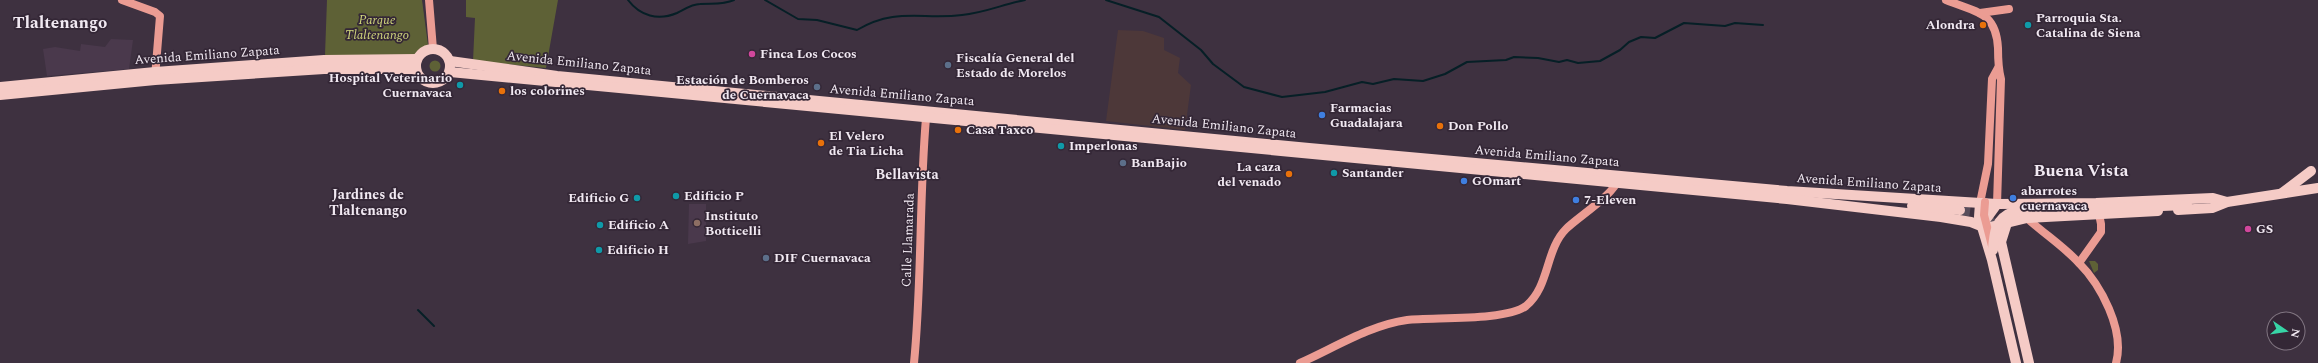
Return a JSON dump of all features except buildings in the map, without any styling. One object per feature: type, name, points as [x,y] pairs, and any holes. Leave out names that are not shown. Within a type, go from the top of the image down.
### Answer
[{"type":"main road","points":[[433,49],[444,52],[450,61],[450,72],[442,82],[432,84],[423,81],[417,64],[424,52],[433,49]]},
{"type":"main road","name":"Avenida Emiliano Zapata","points":[[450,61],[661,89]]},
{"type":"main road","name":"Avenida Emiliano Zapata","points":[[0,87],[155,76],[417,64]]},
{"type":"main road","name":"Avenida Emiliano Zapata","points":[[450,72],[696,92],[1618,179],[1997,204],[2096,203],[2213,198],[2228,202]]},
{"type":"main road","name":"Avenida Emiliano Zapata","points":[[0,95],[155,76]]},
{"type":"main road","name":"Avenida Emiliano Zapata","points":[[696,92],[926,118],[1039,125]]},
{"type":"main road","points":[[2280,195],[2311,171]]},
{"type":"main road","name":"Avenida Emiliano Zapata","points":[[1618,179],[1977,222],[1991,227],[2027,218],[2212,208],[2228,202]]},
{"type":"main road","points":[[2020,363],[1993,248],[1997,226],[2000,220],[2013,212],[2228,202],[2318,188]]},
{"type":"main road","points":[[1787,191],[1799,195],[1960,210]]},
{"type":"main road","points":[[1980,203],[1977,222],[1993,248],[2024,363]]},
{"type":"main road","points":[[2027,218],[2027,209],[2034,203]]},
{"type":"main road","points":[[1977,222],[1997,204],[2005,216],[2007,223],[2001,242],[2029,363]]},
{"type":"main road","points":[[2003,235],[2000,233],[1994,235],[1993,248],[2016,363]]},
{"type":"street","points":[[122,0],[155,12],[160,16],[155,76]]},
{"type":"street","points":[[429,0],[433,49]]},
{"type":"street","points":[[1946,0],[1980,13],[1990,19],[1995,29],[1998,68],[1993,170],[1984,211],[1993,248]]},
{"type":"street","points":[[1980,13],[2009,10]]},
{"type":"street","points":[[1980,203],[1988,164],[1992,79],[1998,68]]},
{"type":"street","points":[[1997,204],[2001,79],[1998,68]]},
{"type":"street","name":"Calle Llamarada","points":[[914,363],[918,323],[920,226],[926,118]]},
{"type":"street","points":[[1300,363],[1389,324],[1407,320],[1493,315],[1524,307],[1534,299],[1543,283],[1557,240],[1565,229],[1610,192],[1618,179]]},
{"type":"street","points":[[2079,263],[2101,232],[2096,203]]},
{"type":"street","points":[[2027,218],[2079,263],[2094,283],[2112,319],[2118,347],[2116,363]]},
{"type":"shaded area","points":[[1118,30],[1143,31],[1164,38],[1164,50],[1180,58],[1178,73],[1191,85],[1185,130],[1106,121]]},
{"type":"shaded area","points":[[111,39],[133,40],[129,69],[47,76],[43,49],[55,47],[80,51],[81,44],[105,47]]},
{"type":"shaded area","name":"Instituto Botticelli","points":[[689,204],[706,204],[706,241],[688,244]]},
{"type":"green space","name":"Parque Tlaltenango","points":[[327,0],[422,0],[428,45],[415,55],[325,55]]},
{"type":"green space","points":[[466,0],[558,0],[546,68],[473,61],[475,18],[466,17]]},
{"type":"green space","points":[[433,61],[437,61],[439,62],[439,70],[433,71],[430,68],[430,64]]},
{"type":"green space","points":[[2089,261],[2095,261],[2098,264],[2098,270],[2094,273]]},
{"type":"waterway","points":[[628,0],[638,10],[650,16],[656,17],[663,17],[677,13],[697,4],[722,3],[734,0]]},
{"type":"waterway","points":[[765,0],[798,19],[817,20],[857,30],[871,23],[897,16],[948,16],[970,14],[1025,0]]},
{"type":"waterway","points":[[1106,0],[1159,17],[1201,50],[1213,64],[1244,87],[1282,97],[1325,92],[1362,82],[1373,84],[1394,79],[1423,81],[1445,74],[1467,62],[1506,60],[1514,57],[1538,58],[1559,62],[1567,60],[1578,63],[1600,61],[1620,50],[1629,42],[1641,37],[1655,38],[1684,23],[1725,26],[1735,23],[1763,25]]},
{"type":"waterway","points":[[418,310],[434,326]]},
{"type":"tunnel","points":[[1960,210],[1984,215],[1991,222],[1996,235]]},
{"type":"place","name":"Alondra","points":[[1983,25]]},
{"type":"place","name":"Parroquia Sta. Catalina de Siena","points":[[2028,25]]},
{"type":"place","name":"Finca Los Cocos","points":[[752,54]]},
{"type":"place","name":"Fiscalía General del Estado de Morelos","points":[[948,65]]},
{"type":"place","name":"Hospital Veterinario Cuernavaca","points":[[460,85]]},
{"type":"place","name":"Estación de Bomberos de Cuernavaca","points":[[817,87]]},
{"type":"place","name":"los colorines","points":[[502,91]]},
{"type":"place","name":"Farmacias Guadalajara","points":[[1322,115]]},
{"type":"place","name":"Don Pollo","points":[[1440,126]]},
{"type":"place","name":"Casa Taxco","points":[[958,130]]},
{"type":"place","name":"El Velero de Tia Licha","points":[[821,143]]},
{"type":"place","name":"Imperlonas","points":[[1061,146]]},
{"type":"place","name":"BanBajio","points":[[1123,163]]},
{"type":"place","name":"Santander","points":[[1334,173]]},
{"type":"place","name":"La caza del venado","points":[[1289,174]]},
{"type":"place","name":"GOmart","points":[[1464,181]]},
{"type":"place","name":"Edificio P","points":[[676,196]]},
{"type":"place","name":"Edificio G","points":[[637,198]]},
{"type":"place","name":"abarrotes cuernavaca","points":[[2013,198]]},
{"type":"place","name":"7-Eleven","points":[[1576,200]]},
{"type":"place","name":"Instituto Botticelli","points":[[697,223]]},
{"type":"place","name":"Edificio A","points":[[600,225]]},
{"type":"place","name":"GS","points":[[2248,229]]},
{"type":"place","name":"Edificio H","points":[[599,250]]},
{"type":"place","name":"DIF Cuernavaca","points":[[766,258]]},
{"type":"district","name":"Tlaltenango","points":[[60,23]]},
{"type":"district","name":"Buena Vista","points":[[2081,171]]},
{"type":"district","name":"Bellavista","points":[[907,174]]},
{"type":"district","name":"Jardines de Tlaltenango","points":[[368,202]]}]
